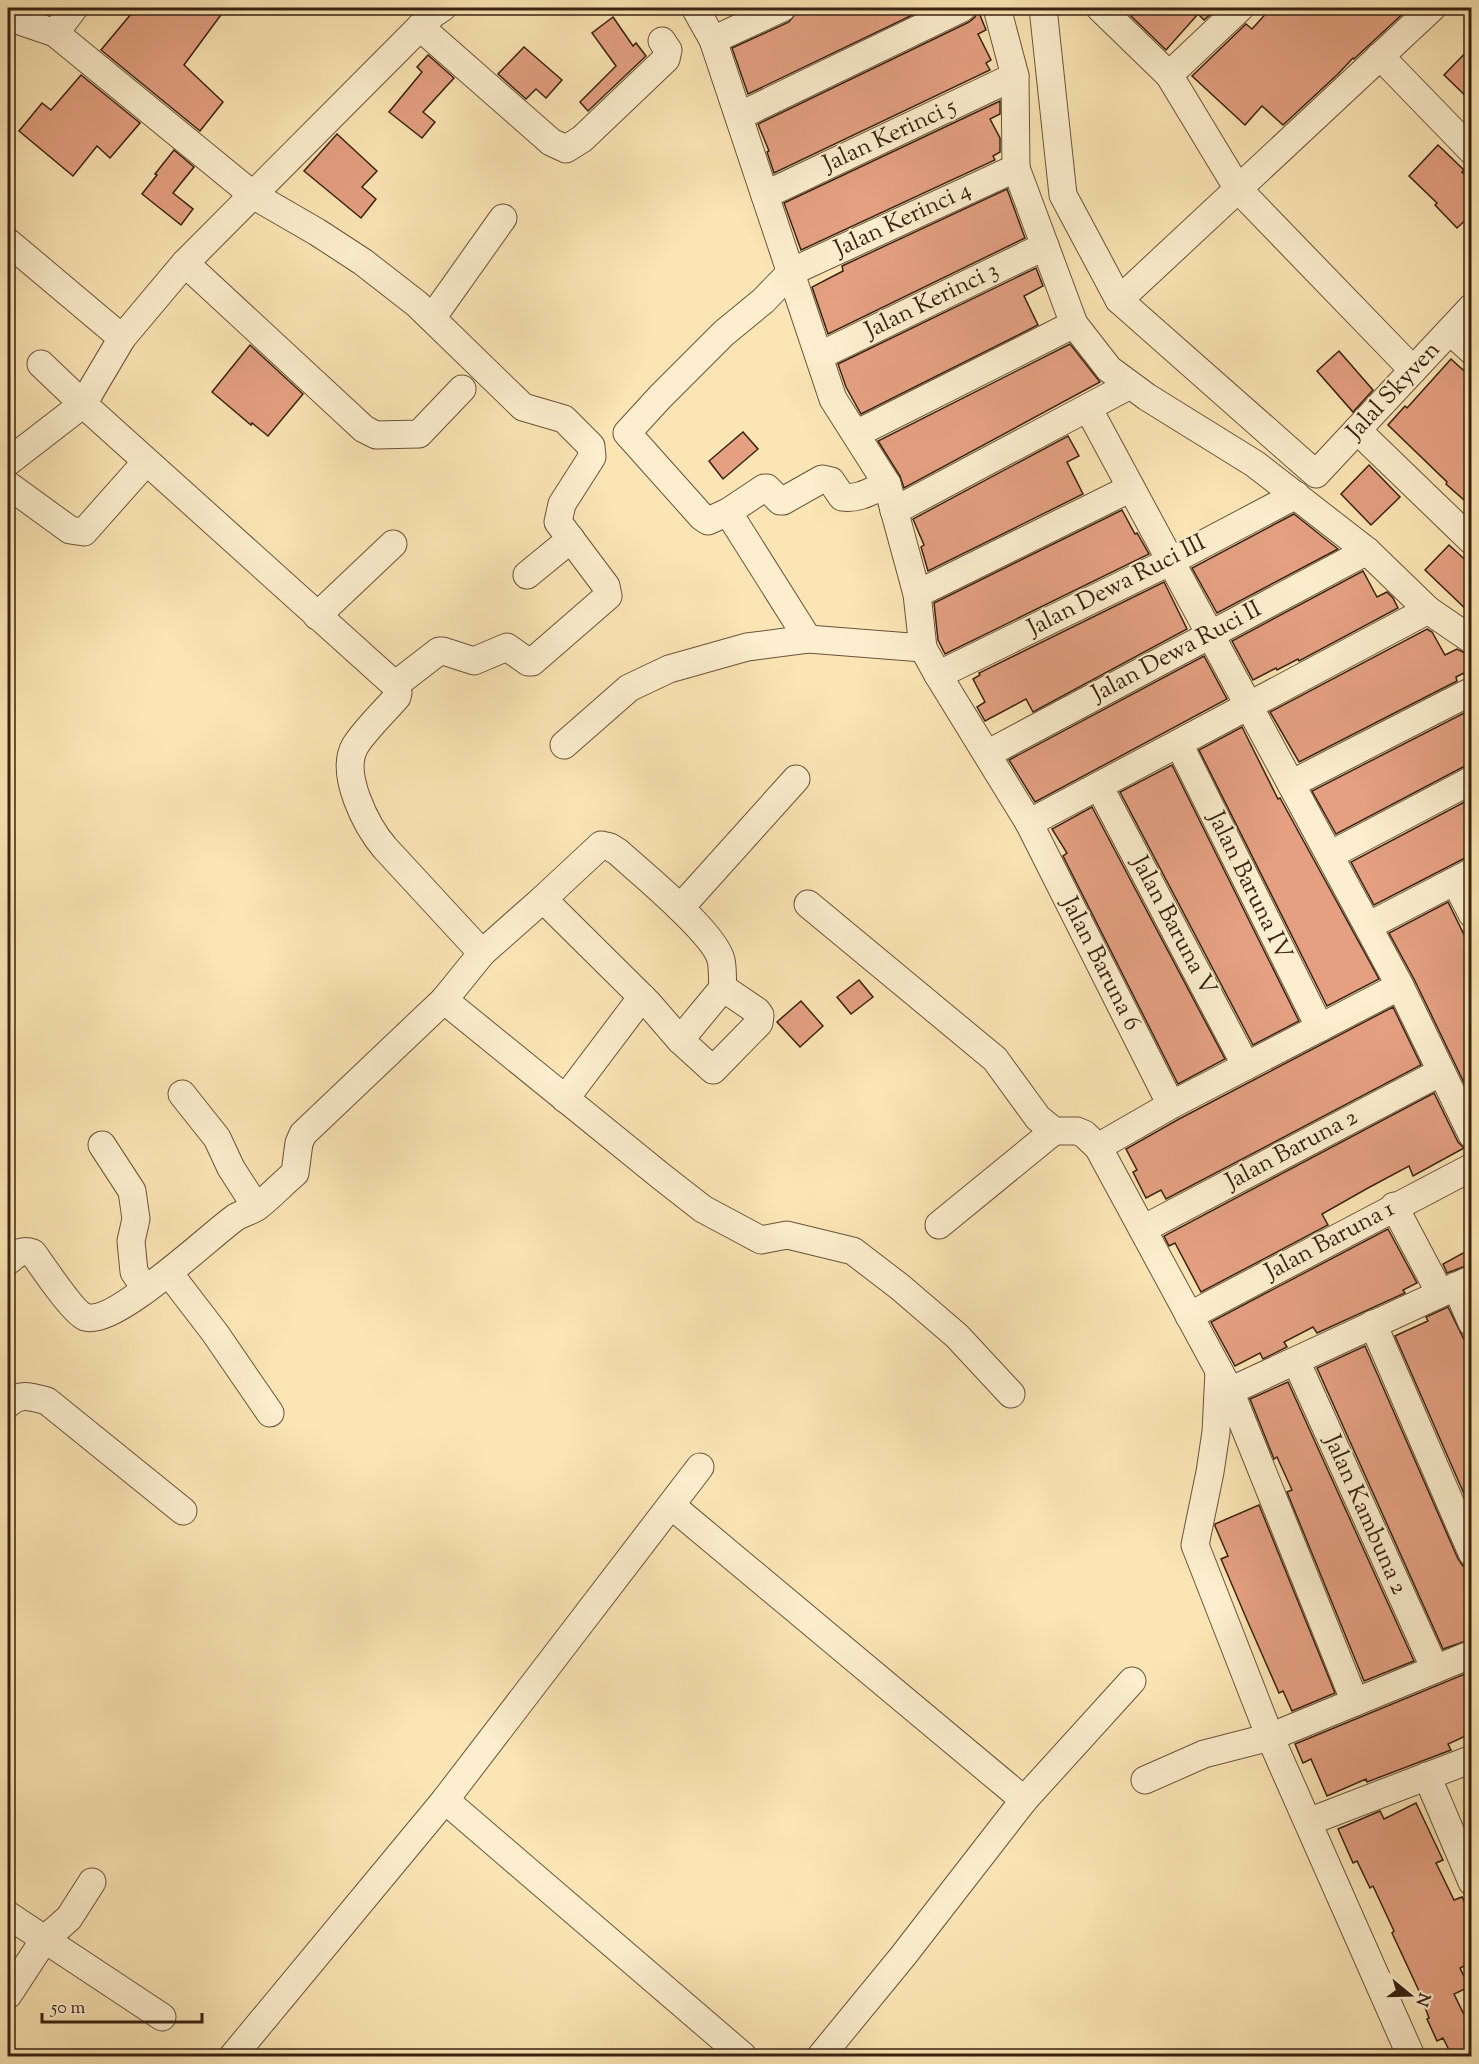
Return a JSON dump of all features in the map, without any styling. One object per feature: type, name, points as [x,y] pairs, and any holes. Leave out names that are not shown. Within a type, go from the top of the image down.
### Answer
[{"type":"street","points":[[55,33],[74,8]]},
{"type":"street","points":[[564,745],[629,688],[669,669],[747,647],[808,639],[923,648],[916,594],[887,484],[833,399],[713,40],[695,8]]},
{"type":"street","points":[[713,40],[782,8]]},
{"type":"street","points":[[739,116],[962,8]]},
{"type":"street","points":[[997,8],[1015,76],[1016,168],[1074,324],[1108,369],[1255,464],[1367,551],[1428,609],[1472,640]]},
{"type":"street","points":[[1043,8],[1063,195],[1119,300],[1432,8]]},
{"type":"street","points":[[1100,8],[1169,75],[1238,189],[1413,370]]},
{"type":"street","points":[[1169,75],[1240,8]]},
{"type":"street","points":[[8,462],[83,404],[122,338],[185,263],[430,14],[551,142],[566,148],[582,139],[666,59],[668,50],[662,40]]},
{"type":"street","points":[[8,17],[55,33],[253,195],[363,262],[432,318],[523,407],[564,419],[591,446],[592,457],[562,504],[558,522],[606,586],[608,594],[532,662],[528,662],[507,646],[474,661],[439,651],[395,685]]},
{"type":"street","points":[[1380,56],[1472,151]]},
{"type":"street","name":"Jalan Kerinci 5","points":[[765,195],[1015,76]]},
{"type":"street","name":"Jalan Kerinci 4","points":[[791,272],[1016,168]]},
{"type":"street","points":[[432,318],[503,218]]},
{"type":"street","points":[[8,242],[122,338]]},
{"type":"street","name":"Jalan Kerinci 3","points":[[819,356],[1045,246]]},
{"type":"street","points":[[185,263],[364,429],[376,435],[419,434],[462,389]]},
{"type":"street","points":[[791,272],[763,301],[724,333],[627,433],[704,518],[711,521],[764,488],[783,501],[822,479],[831,481],[842,497],[848,498],[854,498],[887,484]]},
{"type":"street","name":"Jalal Skyven","points":[[1119,300],[1316,474],[1472,308]]},
{"type":"street","points":[[856,434],[1074,324]]},
{"type":"street","points":[[1450,331],[1472,351]]},
{"type":"street","points":[[41,364],[146,462],[395,685],[398,690],[397,697],[355,747],[351,758],[350,768],[359,806],[372,832],[385,848],[482,953]]},
{"type":"street","points":[[894,511],[1130,385]]},
{"type":"street","points":[[1088,408],[1400,986],[1472,1135]]},
{"type":"street","points":[[1358,430],[1472,541]]},
{"type":"street","points":[[8,485],[70,530],[84,532],[146,462]]},
{"type":"street","points":[[916,594],[1131,488]]},
{"type":"street","name":"Jalan Dewa Ruci III","points":[[938,675],[1171,561],[1296,495]]},
{"type":"street","points":[[728,512],[808,639]]},
{"type":"street","points":[[527,575],[571,539]]},
{"type":"street","points":[[317,616],[393,544]]},
{"type":"street","name":"Jalan Dewa Ruci II","points":[[987,754],[1367,551]]},
{"type":"street","points":[[1029,823],[1250,707],[1428,609]]},
{"type":"street","name":"Jalan Baruna 6","points":[[923,648],[1029,823],[1171,1105]]},
{"type":"street","points":[[1291,784],[1472,691]]},
{"type":"street","name":"Jalan Baruna IV","points":[[1179,744],[1320,1028]]},
{"type":"street","points":[[680,908],[796,779]]},
{"type":"street","points":[[1330,855],[1472,780]]},
{"type":"street","name":"Jalan Baruna V","points":[[1099,786],[1246,1066]]},
{"type":"street","points":[[8,1261],[20,1252],[33,1253],[77,1310],[87,1317],[98,1317],[169,1273],[237,1217],[256,1207],[295,1173],[299,1158],[299,1143],[303,1134],[444,1000],[482,953],[601,845],[618,852],[680,908],[715,945],[721,960],[723,988],[680,1040]]},
{"type":"street","points":[[1368,926],[1463,877],[1472,914]]},
{"type":"street","points":[[543,899],[642,997],[680,1040],[711,1069],[715,1070],[759,1023],[760,1015],[723,988]]},
{"type":"street","points":[[808,904],[995,1059],[1038,1118],[1054,1131],[1081,1132],[1098,1147],[1225,1381],[1355,1702]]},
{"type":"street","points":[[1098,1147],[1171,1105],[1400,986]]},
{"type":"street","points":[[565,1099],[642,997]]},
{"type":"street","points":[[444,1000],[704,1209],[761,1240],[787,1235],[853,1251],[900,1287],[957,1336],[1011,1394]]},
{"type":"street","name":"Jalan Baruna 2","points":[[1143,1229],[1441,1072]]},
{"type":"street","points":[[182,1094],[217,1138],[231,1168],[256,1207]]},
{"type":"street","points":[[939,1225],[1054,1131]]},
{"type":"street","points":[[102,1145],[132,1191],[136,1219],[131,1241],[134,1272],[146,1289]]},
{"type":"street","name":"Jalan Baruna 1","points":[[1189,1316],[1394,1206],[1472,1167]]},
{"type":"street","points":[[1394,1206],[1456,1286],[1472,1323]]},
{"type":"street","points":[[169,1273],[215,1333],[270,1413]]},
{"type":"street","points":[[1225,1381],[1296,1360],[1456,1286]]},
{"type":"street","points":[[1373,1324],[1472,1553]]},
{"type":"street","name":"Jalan Kambuna 2","points":[[1296,1360],[1435,1670]]},
{"type":"street","points":[[1225,1381],[1195,1545],[1270,1737],[1410,2056]]},
{"type":"street","points":[[8,1404],[14,1397],[26,1395],[47,1401],[183,1511]]},
{"type":"street","points":[[233,2056],[445,1800],[700,1467]]},
{"type":"street","points":[[672,1506],[1024,1800]]},
{"type":"street","points":[[1145,1780],[1204,1754],[1270,1737],[1472,1654]]},
{"type":"street","points":[[821,2056],[903,1956],[1024,1800],[1132,1681]]},
{"type":"street","points":[[1308,1822],[1472,1759]]},
{"type":"street","points":[[1427,1776],[1472,1882]]},
{"type":"street","points":[[445,1800],[743,2056]]},
{"type":"street","points":[[8,1995],[44,1940],[69,1918],[92,1881]]},
{"type":"street","points":[[8,1916],[162,2017]]},
{"type":"building","points":[[136,8],[226,8],[184,65],[223,102],[200,131],[101,50]]},
{"type":"building","points":[[806,8],[927,8],[748,94],[732,48],[789,22],[796,13]]},
{"type":"building","points":[[1139,8],[1218,8],[1204,20],[1198,14],[1166,50],[1131,16]]},
{"type":"building","points":[[1271,8],[1409,8],[1283,125],[1262,106],[1245,125],[1192,76],[1246,24],[1252,29]]},
{"type":"building","points":[[978,10],[986,30],[978,34],[991,60],[986,63],[990,70],[774,173],[767,152],[769,151],[758,124],[969,22]]},
{"type":"building","points":[[613,17],[633,46],[636,43],[646,56],[588,111],[580,102],[616,66],[592,33]]},
{"type":"building","points":[[1472,46],[1472,102],[1444,75]]},
{"type":"building","points":[[524,47],[562,80],[546,98],[536,89],[526,99],[498,74]]},
{"type":"building","points":[[428,55],[454,78],[423,112],[435,122],[422,138],[389,112],[422,72],[417,67]]},
{"type":"building","points":[[81,75],[140,123],[110,158],[97,146],[73,176],[19,131],[42,103],[51,110]]},
{"type":"building","points":[[1000,101],[1000,114],[990,119],[1000,138],[1000,152],[993,156],[995,160],[801,250],[784,203]]},
{"type":"building","points":[[337,134],[377,171],[362,187],[376,199],[361,218],[304,171]]},
{"type":"building","points":[[1438,145],[1464,170],[1462,172],[1472,182],[1472,214],[1457,228],[1435,205],[1437,203],[1409,176]]},
{"type":"building","points":[[174,150],[194,167],[173,193],[193,209],[181,225],[142,194]]},
{"type":"building","points":[[1007,189],[1025,238],[828,334],[812,287],[843,271],[842,266]]},
{"type":"building","points":[[1036,268],[1043,286],[1024,296],[1038,325],[861,414],[846,387],[838,364]]},
{"type":"building","points":[[1070,344],[1100,382],[904,488],[900,476],[878,441]]},
{"type":"building","points":[[250,345],[303,394],[268,436],[252,423],[251,425],[212,392]]},
{"type":"building","points":[[1339,351],[1373,390],[1353,412],[1317,371]]},
{"type":"building","points":[[1451,359],[1472,378],[1472,507],[1388,425],[1405,406],[1407,408]]},
{"type":"building","points":[[743,432],[758,449],[723,479],[709,461]]},
{"type":"building","points":[[1068,436],[1079,456],[1067,462],[1083,494],[928,571],[921,547],[924,545],[913,519]]},
{"type":"building","points":[[1369,465],[1400,497],[1371,525],[1341,494]]},
{"type":"building","points":[[1122,510],[1149,554],[945,654],[938,640],[934,603]]},
{"type":"building","points":[[1294,514],[1338,549],[1217,613],[1192,568]]},
{"type":"building","points":[[1449,545],[1472,566],[1472,615],[1425,570]]},
{"type":"building","points":[[1363,571],[1377,597],[1387,592],[1398,608],[1299,661],[1298,659],[1277,670],[1276,668],[1253,680],[1232,641]]},
{"type":"building","points":[[1164,582],[1187,629],[1033,712],[1026,699],[985,721],[977,707],[985,702],[973,679],[980,675],[979,673]]},
{"type":"building","points":[[1427,629],[1432,632],[1445,655],[1457,649],[1467,654],[1472,669],[1456,677],[1457,681],[1299,762],[1270,712]]},
{"type":"building","points":[[1204,656],[1227,699],[1035,802],[1009,760]]},
{"type":"building","points":[[1472,709],[1472,764],[1336,834],[1312,791]]},
{"type":"building","points":[[1242,727],[1278,799],[1280,798],[1379,979],[1327,1006],[1199,750]]},
{"type":"building","points":[[1172,765],[1299,1021],[1253,1045],[1120,792]]},
{"type":"building","points":[[1472,798],[1472,856],[1374,905],[1351,862]]},
{"type":"building","points":[[1092,807],[1225,1059],[1178,1084],[1063,856],[1067,853],[1052,829]]},
{"type":"building","points":[[1448,902],[1472,951],[1472,1092],[1469,1093],[1389,933]]},
{"type":"building","points":[[859,980],[873,997],[851,1014],[837,997]]},
{"type":"building","points":[[801,1001],[823,1026],[800,1047],[777,1022]]},
{"type":"building","points":[[1393,1007],[1421,1065],[1166,1199],[1161,1190],[1146,1198],[1133,1172],[1137,1170],[1126,1149]]},
{"type":"building","points":[[1434,1093],[1458,1142],[1464,1148],[1413,1176],[1409,1166],[1368,1188],[1322,1214],[1328,1225],[1201,1292],[1175,1243],[1169,1246],[1164,1236]]},
{"type":"building","points":[[1388,1229],[1417,1283],[1403,1290],[1405,1293],[1317,1333],[1313,1327],[1284,1342],[1287,1347],[1263,1359],[1260,1353],[1235,1366],[1211,1322]]},
{"type":"building","points":[[1465,1252],[1471,1264],[1447,1273],[1443,1264]]},
{"type":"building","points":[[1448,1307],[1472,1356],[1472,1512],[1395,1336],[1428,1321],[1426,1317]]},
{"type":"building","points":[[1365,1346],[1458,1559],[1463,1566],[1472,1569],[1472,1639],[1443,1649],[1317,1368]]},
{"type":"building","points":[[1288,1382],[1414,1661],[1364,1681],[1287,1492],[1292,1490],[1277,1457],[1274,1459],[1250,1399]]},
{"type":"building","points":[[1259,1505],[1335,1693],[1292,1711],[1283,1691],[1279,1693],[1221,1559],[1228,1556],[1215,1526],[1215,1524]]},
{"type":"building","points":[[1472,1671],[1472,1733],[1448,1744],[1451,1750],[1367,1782],[1366,1779],[1327,1796],[1311,1759],[1303,1763],[1295,1744]]},
{"type":"building","points":[[1416,1803],[1443,1860],[1436,1863],[1454,1900],[1462,1897],[1472,1917],[1472,1962],[1460,1968],[1469,1987],[1454,1994],[1472,2031],[1472,2056],[1452,2056],[1443,2038],[1437,2041],[1427,2019],[1429,2018],[1419,1991],[1373,1886],[1370,1888],[1357,1861],[1353,1863],[1338,1829],[1380,1811],[1384,1819]]}]
